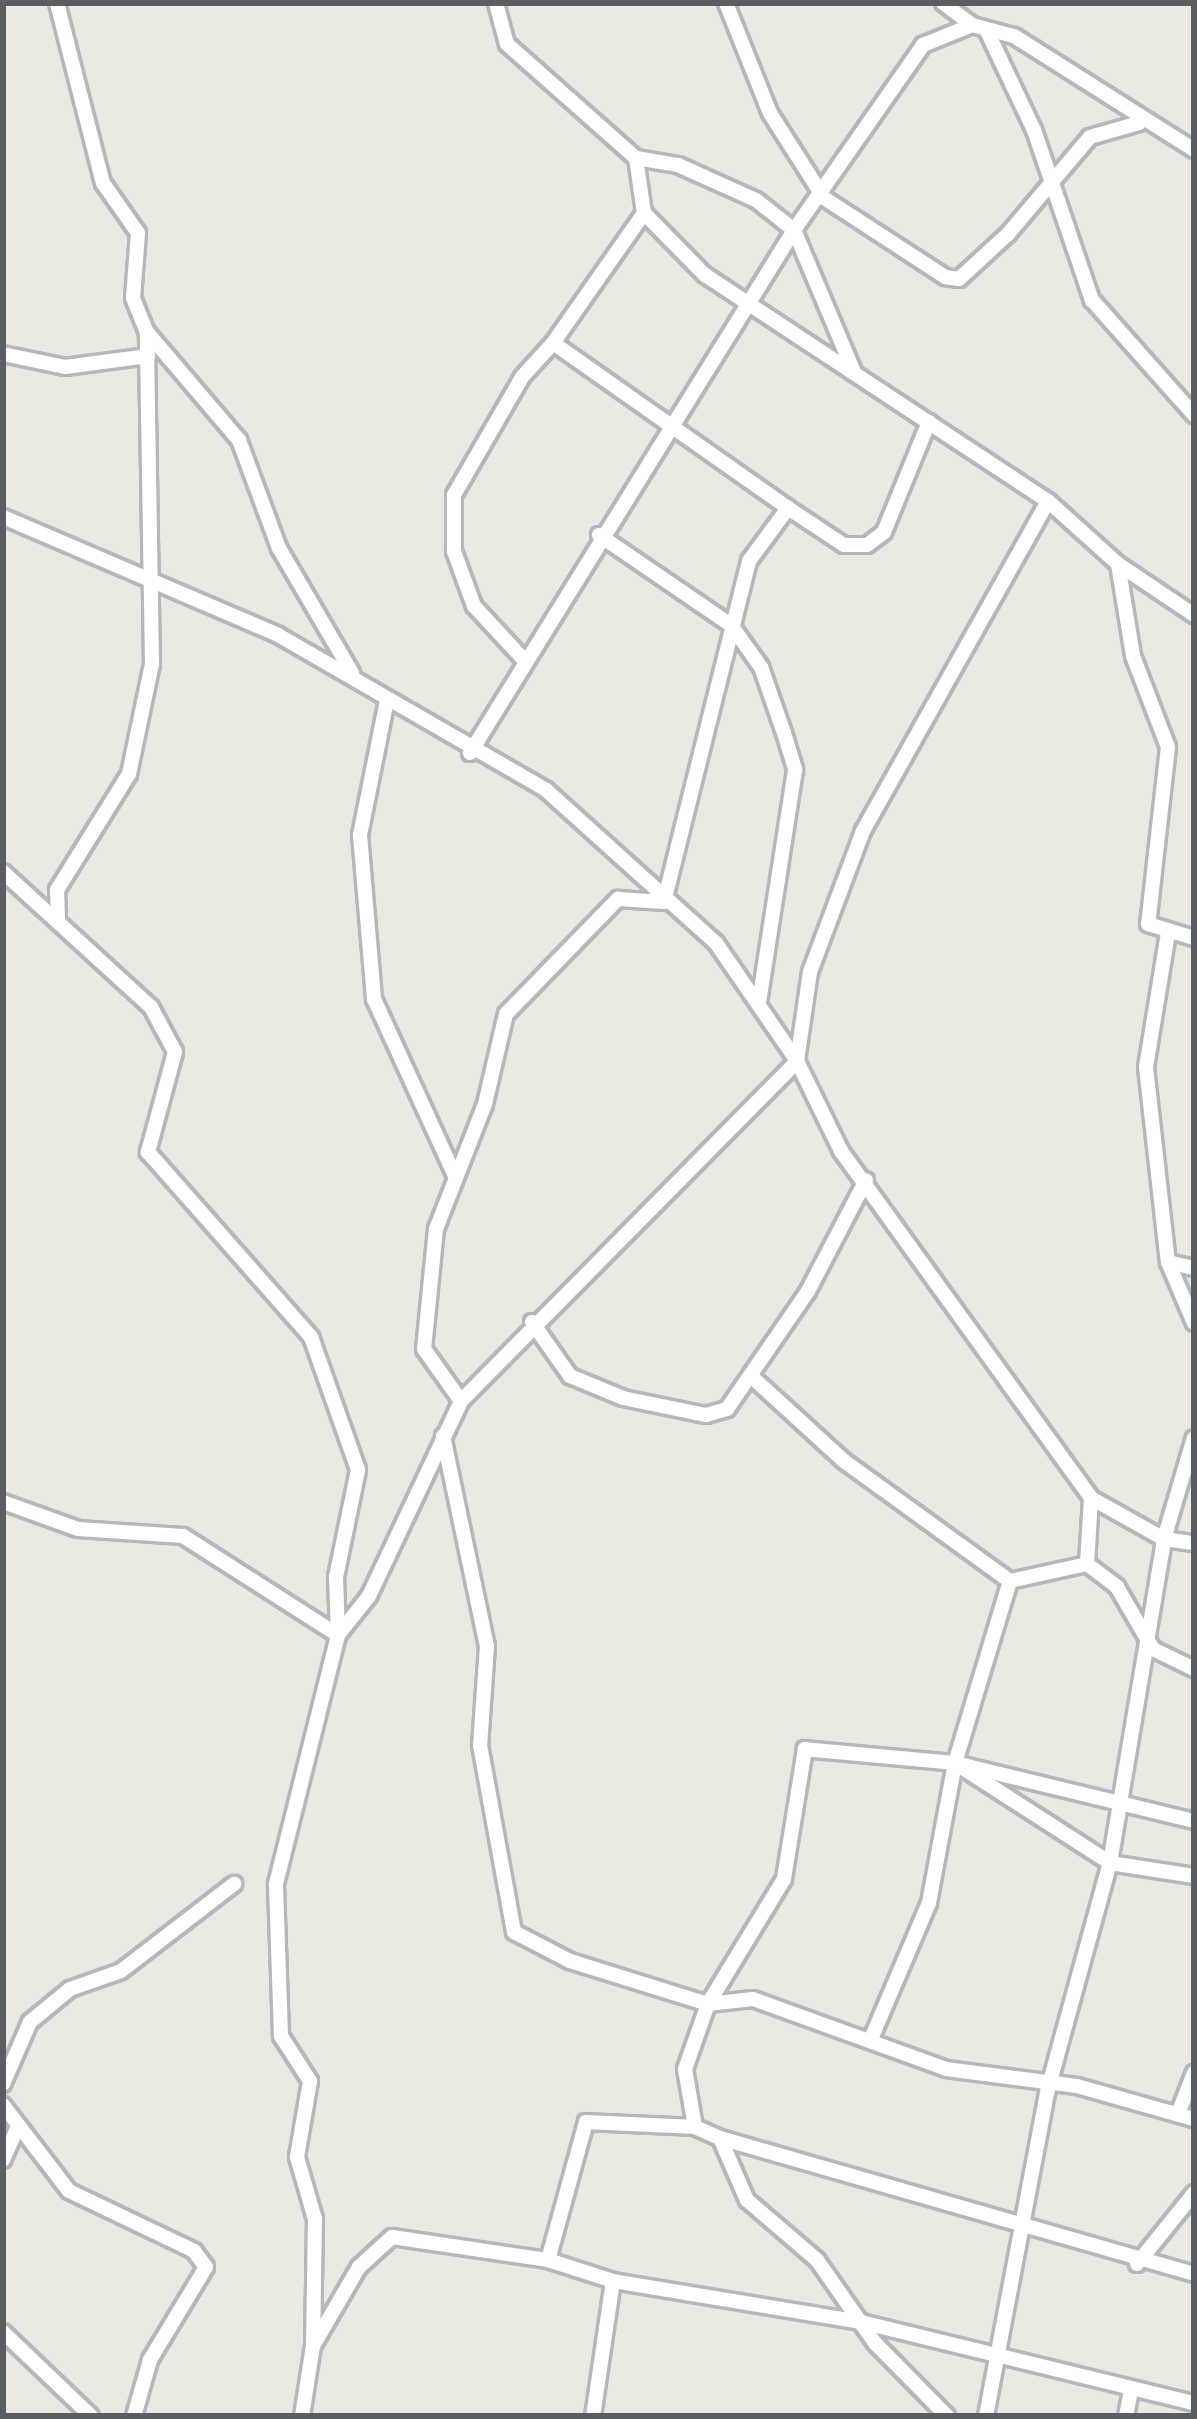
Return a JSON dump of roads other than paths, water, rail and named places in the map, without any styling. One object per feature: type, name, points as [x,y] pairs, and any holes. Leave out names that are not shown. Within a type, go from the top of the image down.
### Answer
[{"type":"street","points":[[57,3],[103,183],[138,233],[133,298],[147,332],[239,440],[279,548],[353,675]]},
{"type":"street","points":[[496,3],[507,44],[636,158],[756,200],[794,230],[856,376]]},
{"type":"street","points":[[725,3],[770,113],[824,198],[959,279],[1049,188],[1090,137],[1139,123]]},
{"type":"street","points":[[943,3],[979,27],[1056,57],[1139,123],[1194,150]]},
{"type":"street","points":[[470,753],[599,535],[754,305],[794,230],[824,198],[922,46],[979,27]]},
{"type":"street","points":[[979,27],[1092,300],[1194,415]]},
{"type":"street","points":[[636,158],[644,214],[705,275],[1048,501],[1118,564],[1194,615]]},
{"type":"street","points":[[526,662],[474,607],[454,551],[454,495],[522,376],[553,343],[644,214]]},
{"type":"street","points":[[58,918],[57,890],[129,774],[158,585],[142,452],[147,332]]},
{"type":"street","points":[[553,343],[844,545],[867,545],[884,532],[929,422]]},
{"type":"street","points":[[3,354],[65,367],[148,356]]},
{"type":"street","points":[[338,1634],[369,1596],[460,1401],[532,1322],[797,1061],[810,972],[863,831],[1048,501]]},
{"type":"street","points":[[664,902],[749,561],[788,508]]},
{"type":"street","points":[[3,517],[353,675],[470,753],[545,790],[664,902],[716,943],[797,1061],[866,1180],[1090,1498],[1164,1539],[1194,1544]]},
{"type":"street","points":[[599,535],[731,625],[761,667],[795,770],[759,1003]]},
{"type":"street","points":[[1118,564],[1133,656],[1168,746],[1148,925],[1194,938]]},
{"type":"street","points":[[387,700],[360,835],[374,999],[455,1176]]},
{"type":"street","points":[[3,872],[151,1007],[175,1052],[148,1152],[310,1337],[358,1470],[336,1577],[338,1634],[276,1884],[281,2036],[310,2081],[297,2157],[315,2218],[313,2346],[302,2416]]},
{"type":"street","points":[[460,1401],[424,1349],[436,1229],[506,1013],[618,899],[664,902]]},
{"type":"street","points":[[1168,933],[1146,1067],[1168,1262],[1194,1323]]},
{"type":"street","points":[[532,1322],[570,1376],[623,1398],[706,1415],[727,1409],[752,1377],[866,1180]]},
{"type":"street","points":[[1168,1262],[1194,1268]]},
{"type":"street","points":[[752,1377],[844,1461],[1010,1581],[1087,1564],[1118,1587],[1153,1649],[1194,1669]]},
{"type":"street","points":[[443,1436],[488,1646],[480,1745],[514,1932],[570,1961],[708,2004],[753,1999],[946,2069],[1048,2089],[1077,2086],[1179,2111],[1194,2119]]},
{"type":"street","points":[[986,2416],[1001,2363],[1048,2089],[1110,1863],[1153,1649],[1164,1539],[1194,1438]]},
{"type":"street","points":[[1087,1564],[1090,1498]]},
{"type":"street","points":[[3,1502],[78,1529],[183,1536],[338,1634]]},
{"type":"street","points":[[871,2038],[929,1903],[956,1763],[1010,1581]]},
{"type":"street","points":[[695,2127],[685,2069],[708,2004],[784,1880],[805,1749],[956,1763],[1194,1821]]},
{"type":"street","points":[[956,1763],[1110,1863],[1194,1876]]},
{"type":"street","points":[[3,2084],[30,2022],[70,1989],[121,1971],[234,1884]]},
{"type":"street","points":[[1179,2111],[1194,2073]]},
{"type":"street","points":[[3,2105],[69,2191],[194,2252],[206,2267],[150,2360],[134,2416]]},
{"type":"street","points":[[548,2260],[586,2122],[695,2127],[1137,2264],[1194,2274]]},
{"type":"street","points":[[3,2160],[18,2127]]},
{"type":"street","points":[[720,2138],[747,2200],[817,2260],[861,2322],[947,2416]]},
{"type":"street","points":[[1137,2264],[1194,2193]]},
{"type":"street","points":[[313,2346],[359,2267],[392,2237],[548,2260],[613,2281],[861,2322],[1001,2363],[1194,2403]]},
{"type":"street","points":[[593,2416],[613,2281]]},
{"type":"street","points":[[3,2332],[91,2416]]},
{"type":"street","points":[[1126,2416],[1131,2391]]}]
